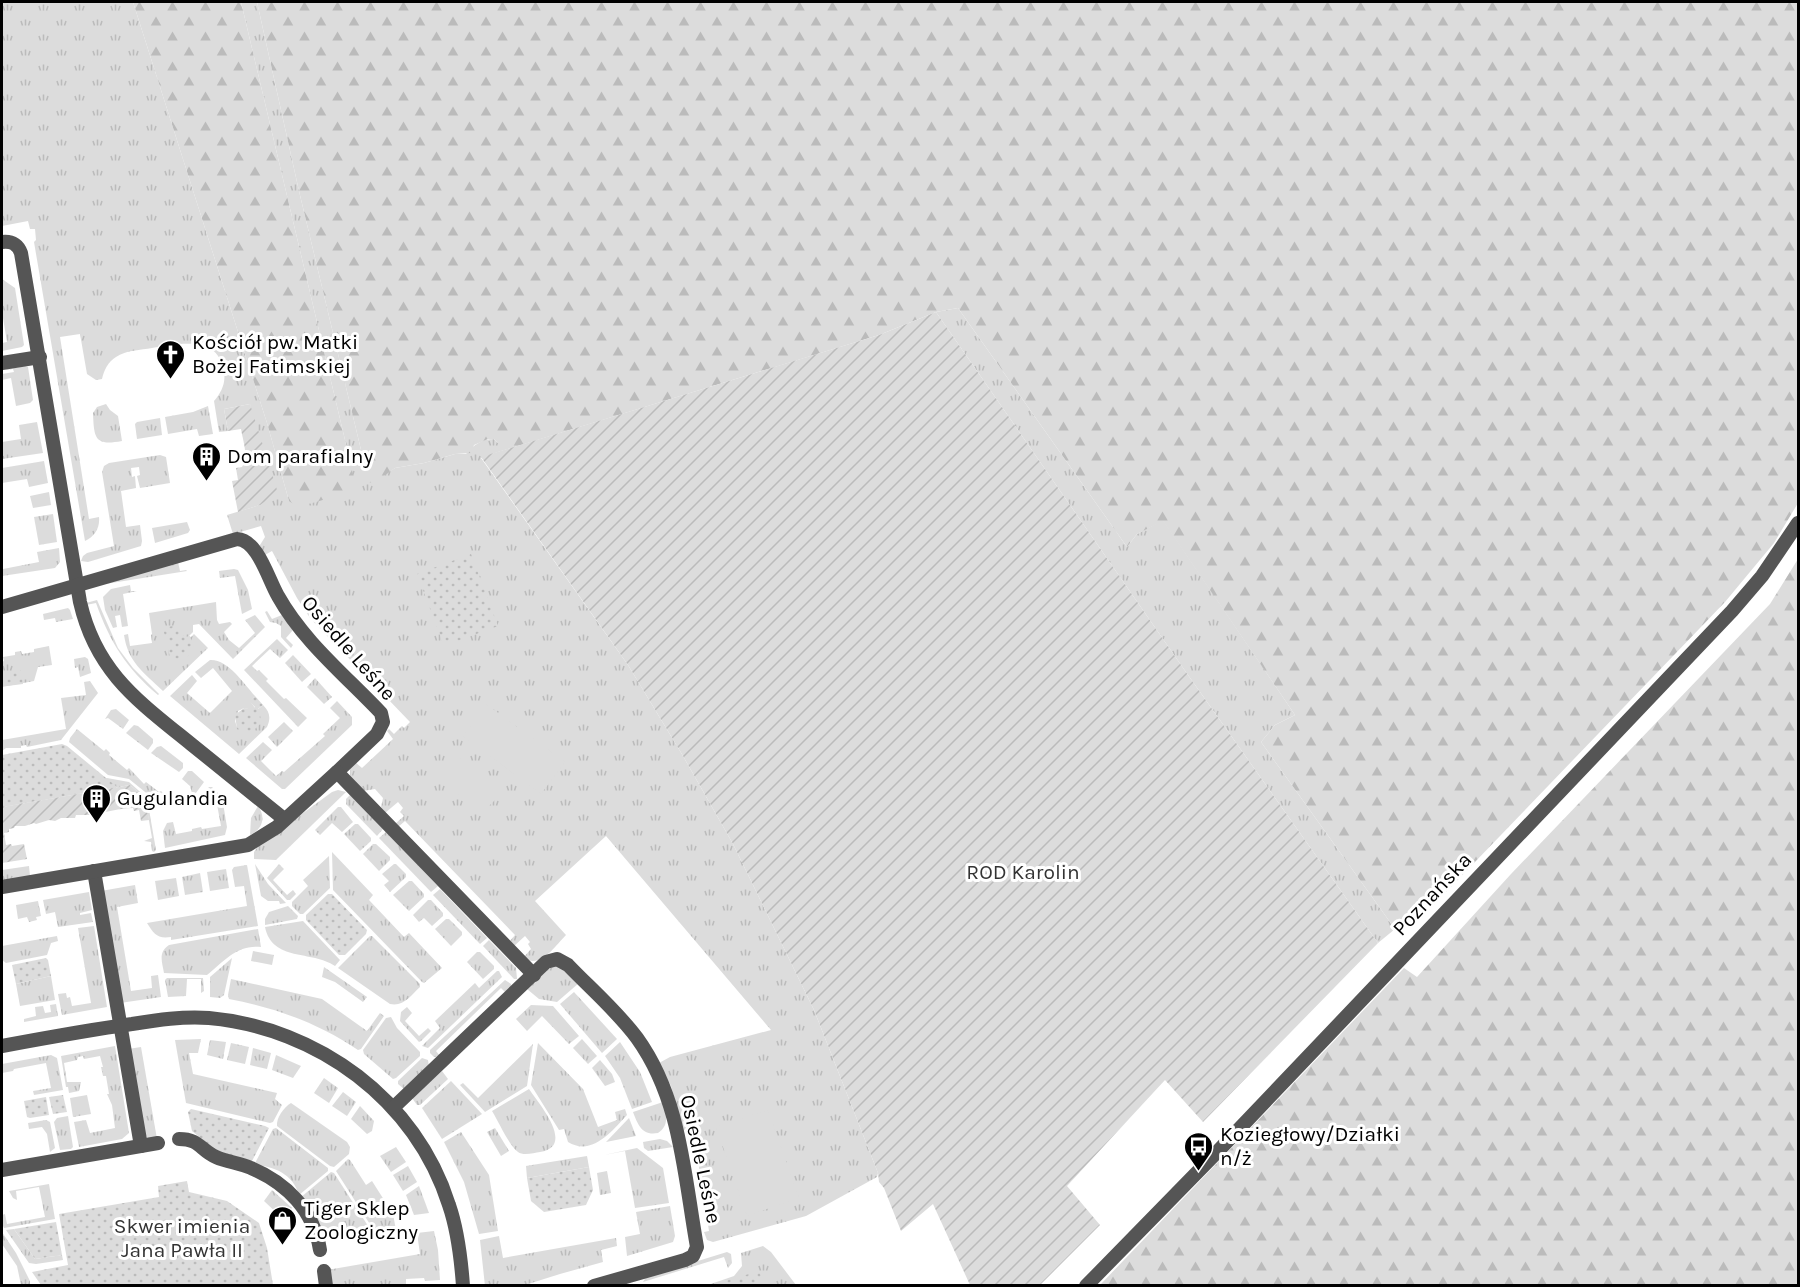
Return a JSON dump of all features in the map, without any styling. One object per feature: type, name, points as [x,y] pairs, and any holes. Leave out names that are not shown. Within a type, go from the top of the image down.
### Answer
[{"type":"street","points":[[2,242],[15,244],[21,253],[77,586],[89,634],[101,657],[120,683],[137,700],[284,819]]},
{"type":"street","points":[[2,363],[40,357]]},
{"type":"street","name":"Poznańska","points":[[1086,1286],[1221,1149],[1732,611],[1762,576],[1798,523]]},
{"type":"street","name":"Osiedle Leśne","points":[[2,608],[237,539],[247,541],[255,548],[289,616],[381,714],[381,728],[376,735],[268,834],[248,845],[2,887]]},
{"type":"street","points":[[337,772],[534,975],[394,1107]]},
{"type":"street","points":[[94,871],[141,1146]]},
{"type":"street","name":"Osiedle Leśne","points":[[534,975],[552,959],[562,960],[630,1030],[658,1074],[672,1108],[678,1132],[698,1247],[696,1251],[693,1256],[685,1260],[594,1286]]},
{"type":"street","points":[[2,1046],[169,1019],[207,1018],[261,1028],[329,1055],[394,1107],[424,1150],[449,1204],[458,1235],[463,1286]]},
{"type":"street","points":[[179,1140],[195,1141],[213,1156],[250,1167],[286,1189],[309,1215],[315,1228],[320,1250]]},
{"type":"street","points":[[2,1170],[158,1143]]},
{"type":"street","points":[[324,1271],[326,1286]]},
{"type":"green space","points":[[2,2],[133,2],[267,423],[289,501],[350,461],[241,2],[257,2],[299,191],[362,454],[363,470],[387,473],[395,468],[455,454],[466,454],[475,445],[485,440],[494,439],[498,443],[498,452],[481,458],[628,665],[733,844],[814,1010],[878,1173],[877,1177],[806,1216],[713,1242],[707,1240],[704,1232],[709,1231],[696,1148],[704,1143],[700,1138],[696,1140],[694,1128],[683,1130],[671,1086],[659,1063],[670,1057],[771,1030],[606,836],[535,901],[566,935],[547,955],[536,961],[530,961],[523,958],[531,949],[528,944],[530,942],[525,936],[513,947],[509,942],[515,935],[405,821],[398,827],[395,824],[404,816],[400,812],[403,808],[398,802],[385,813],[381,807],[383,798],[375,789],[363,791],[350,777],[350,767],[355,762],[362,768],[393,739],[387,731],[389,729],[394,734],[410,722],[310,618],[272,551],[263,556],[260,545],[265,537],[261,526],[233,534],[227,515],[260,505],[250,404],[224,409],[228,431],[219,432],[214,401],[222,388],[224,372],[221,360],[214,352],[196,344],[185,344],[129,352],[113,359],[107,366],[102,379],[96,380],[87,374],[80,334],[60,337],[89,519],[99,517],[96,531],[85,541],[34,242],[36,240],[35,229],[30,229],[28,221],[2,226]]},
{"type":"green space","points":[[133,2],[241,2],[354,479],[352,487],[332,496],[296,506],[289,501],[267,423]]},
{"type":"green space","points":[[257,2],[1798,2],[1798,503],[1774,543],[1725,602],[1422,917],[1413,916],[1395,929],[1261,742],[1275,725],[1295,715],[1163,521],[1137,534],[1127,547],[958,308],[936,312],[879,335],[498,452],[498,443],[494,439],[488,439],[474,445],[471,453],[455,454],[395,468],[377,481],[368,483],[365,479],[362,454],[299,191]]},
{"type":"green space","points":[[2,279],[15,288],[24,345],[2,351],[2,343],[7,342],[2,312]]},
{"type":"green space","points":[[958,308],[1127,547],[1137,534],[1163,520],[1295,715],[1275,725],[1261,742],[1395,929],[1378,943],[1188,675],[936,312]]},
{"type":"green space","name":"ROD Karolin","points":[[936,312],[1188,675],[1378,943],[1203,1122],[1165,1080],[1067,1186],[1100,1225],[1040,1285],[970,1285],[933,1204],[901,1231],[884,1188],[879,1182],[878,1173],[814,1010],[733,844],[628,665],[481,457],[879,335]]},
{"type":"green space","points":[[28,367],[33,400],[30,403],[16,406],[11,378],[2,380],[2,374],[14,372],[13,369],[4,370]]},
{"type":"green space","points":[[106,404],[118,416],[122,441],[101,441],[95,435],[93,413],[97,407]]},
{"type":"green space","points":[[250,404],[278,493],[260,505],[238,512],[232,481],[238,480],[236,468],[242,467],[244,463],[245,449],[241,429],[228,431],[224,409]]},
{"type":"green space","points":[[208,406],[213,434],[199,436],[197,429],[168,434],[165,417],[193,412]]},
{"type":"green space","points":[[160,418],[162,435],[137,439],[135,424],[137,422]]},
{"type":"green space","points":[[37,422],[43,453],[2,459],[2,442],[21,439],[19,425]]},
{"type":"green space","points":[[160,455],[166,457],[170,483],[140,488],[137,476],[140,475],[139,467],[131,468],[132,477],[135,476],[136,488],[121,491],[126,527],[140,525],[141,546],[88,562],[81,561],[87,553],[114,546],[102,472],[104,466],[109,463]]},
{"type":"green space","points":[[44,461],[48,483],[29,487],[27,479],[2,483],[2,468]]},
{"type":"green space","points":[[49,492],[51,505],[33,508],[30,496]]},
{"type":"green space","points":[[53,514],[57,542],[39,545],[34,517]]},
{"type":"green space","points":[[187,522],[190,530],[188,533],[155,543],[152,528]]},
{"type":"green space","points":[[59,548],[60,562],[55,568],[2,576],[3,569],[39,562],[37,552]]},
{"type":"green space","points":[[471,554],[498,626],[444,646],[417,574]]},
{"type":"green space","points":[[1798,559],[1798,1285],[1100,1285],[1404,968],[1417,977],[1511,874],[1770,604]]},
{"type":"green space","points":[[178,562],[180,571],[187,571],[105,584]]},
{"type":"green space","points":[[238,570],[248,590],[252,609],[242,614],[235,576],[220,578],[219,571]]},
{"type":"green space","points":[[130,585],[131,591],[137,591],[123,594],[128,626],[122,627],[120,615],[115,616],[117,627],[113,628],[105,610],[103,597],[111,589]]},
{"type":"green space","points":[[97,600],[118,648],[158,695],[137,675],[120,654],[96,603],[86,605],[86,603]]},
{"type":"green space","points":[[216,602],[219,624],[230,622],[232,624],[224,632],[229,640],[239,648],[255,633],[245,620],[255,615],[265,627],[233,659],[199,624],[193,625],[193,632],[189,636],[194,634],[208,648],[163,691],[133,660],[124,635],[128,634],[130,646],[152,643],[149,613]]},
{"type":"green space","points":[[68,608],[73,619],[56,622],[55,618],[44,620],[43,614]]},
{"type":"green space","points":[[267,611],[272,619],[282,615],[293,630],[286,638],[293,645],[291,648],[281,637],[281,626],[270,622],[265,612]]},
{"type":"green space","points":[[178,625],[179,634],[187,637],[189,635],[193,643],[192,653],[182,660],[170,657],[163,628]]},
{"type":"green space","points":[[277,639],[288,650],[280,658],[270,649],[252,666],[268,679],[266,681],[284,699],[286,698],[307,718],[298,727],[244,670]]},
{"type":"green space","points":[[49,646],[52,665],[38,667],[34,681],[2,687],[3,657],[15,655],[15,652],[21,651],[22,654],[34,652],[34,649]]},
{"type":"green space","points":[[293,655],[311,674],[302,682],[285,663]]},
{"type":"green space","points":[[85,657],[88,659],[91,673],[80,677],[78,667],[75,668],[74,659]]},
{"type":"green space","points":[[210,660],[229,668],[255,696],[250,701],[255,708],[253,710],[244,708],[238,711],[235,721],[237,727],[263,705],[268,713],[267,727],[239,754],[170,696],[192,675],[197,681],[187,693],[210,713],[232,691],[213,668],[201,678],[195,672]]},
{"type":"green space","points":[[21,670],[23,684],[7,686],[5,672]]},
{"type":"green space","points":[[315,678],[332,697],[324,704],[307,687]]},
{"type":"green space","points":[[90,681],[98,693],[61,740],[27,747],[26,745],[21,746],[21,748],[6,748],[2,751],[2,740],[66,729],[61,698],[86,695],[84,682]]},
{"type":"green space","points":[[255,696],[263,705],[258,709],[261,723],[253,731],[243,733],[237,729],[235,715],[244,708],[253,709],[255,707],[249,701]]},
{"type":"green space","points":[[337,701],[352,717],[352,725],[285,789],[282,789],[246,758],[263,742],[272,750],[261,761],[276,776],[284,772],[325,736],[323,734],[340,718],[330,708]]},
{"type":"green space","points":[[486,704],[565,762],[541,794],[463,736]]},
{"type":"green space","points":[[116,709],[129,720],[123,729],[108,718],[105,719],[111,710]]},
{"type":"green space","points":[[284,722],[293,731],[277,747],[268,737]]},
{"type":"green space","points":[[134,725],[153,739],[148,750],[126,733]]},
{"type":"green space","points":[[77,729],[104,751],[106,749],[109,755],[127,770],[129,768],[144,784],[146,782],[171,800],[151,803],[150,796],[129,779],[108,775],[69,742]]},
{"type":"green space","points":[[62,744],[117,787],[2,807],[2,755]]},
{"type":"green space","points":[[161,746],[183,763],[183,768],[179,772],[151,753]]},
{"type":"green space","points":[[459,757],[498,797],[479,816],[440,775]]},
{"type":"green space","points":[[188,771],[192,771],[204,782],[193,797],[190,786],[182,779]]},
{"type":"green space","points":[[107,778],[129,782],[147,798],[156,850],[154,852],[151,842],[144,841],[152,838],[145,798],[130,785],[2,807]]},
{"type":"green space","points":[[130,785],[145,798],[149,820],[141,821],[139,810],[134,811],[133,808],[128,808],[15,826],[9,829],[9,832],[4,833],[6,845],[24,844],[27,859],[2,863],[2,807]]},
{"type":"green space","points":[[209,787],[212,787],[222,797],[227,827],[225,835],[165,848],[163,831],[167,823],[173,822],[176,834],[201,827],[202,829],[221,826],[216,799],[197,803]]},
{"type":"green space","points":[[338,790],[346,792],[276,860],[254,859],[254,852],[258,846],[332,792]]},
{"type":"green space","points":[[350,795],[383,829],[377,836],[346,804],[346,799]]},
{"type":"green space","points":[[258,806],[262,814],[262,822],[258,829],[250,835],[251,818]]},
{"type":"green space","points":[[338,807],[341,807],[353,822],[342,832],[332,823],[320,835],[315,830]]},
{"type":"green space","points":[[358,824],[371,838],[371,841],[360,851],[344,834]]},
{"type":"green space","points":[[386,832],[438,886],[431,892],[379,838]]},
{"type":"green space","points":[[373,844],[376,844],[390,857],[390,860],[379,871],[363,854]]},
{"type":"green space","points":[[332,852],[373,895],[369,900],[404,937],[409,933],[442,968],[424,983],[333,890]]},
{"type":"green space","points":[[329,856],[330,888],[303,914],[300,914],[292,906],[292,902],[308,886],[303,880]]},
{"type":"green space","points":[[255,864],[268,884],[286,903],[268,901],[261,896]]},
{"type":"green space","points":[[279,864],[284,869],[273,880],[287,895],[293,890],[296,894],[290,900],[287,900],[267,878]]},
{"type":"green space","points":[[394,864],[406,874],[406,877],[390,892],[384,885],[389,881],[382,874]]},
{"type":"green space","points":[[247,865],[258,926],[171,940],[171,937],[156,935],[147,923],[247,906],[244,886],[235,887],[232,870],[234,867]]},
{"type":"green space","points":[[29,866],[30,876],[2,881],[2,870]]},
{"type":"green space","points":[[226,869],[229,888],[210,891],[207,872]]},
{"type":"green space","points":[[200,873],[203,892],[185,895],[182,877]]},
{"type":"green space","points":[[176,878],[179,896],[158,900],[155,881]]},
{"type":"green space","points":[[412,881],[424,897],[409,911],[393,895]]},
{"type":"green space","points":[[135,885],[138,903],[117,907],[131,991],[152,988],[151,976],[158,975],[161,997],[120,1003],[101,891]]},
{"type":"green space","points":[[440,889],[487,938],[480,944],[433,895]]},
{"type":"green space","points":[[89,892],[92,910],[80,913],[80,915],[91,913],[93,922],[58,927],[55,912],[46,914],[43,900]]},
{"type":"green space","points":[[328,894],[332,894],[367,930],[366,934],[345,955],[339,955],[306,920],[306,915]]},
{"type":"green space","points":[[428,900],[431,900],[443,913],[443,916],[432,926],[424,918],[419,922],[413,915]]},
{"type":"green space","points":[[38,901],[41,916],[36,917],[37,920],[29,922],[27,917],[18,919],[16,905]]},
{"type":"green space","points":[[288,906],[298,916],[297,919],[265,925],[269,912]]},
{"type":"green space","points":[[449,919],[462,932],[462,935],[451,946],[435,929]]},
{"type":"green space","points":[[303,921],[340,960],[335,966],[326,961],[284,951],[269,938],[265,927]]},
{"type":"green space","points":[[94,926],[107,1007],[62,1015],[58,994],[66,993],[67,998],[70,997],[72,1006],[91,1003],[78,928]]},
{"type":"green space","points":[[258,929],[261,947],[238,951],[207,975],[164,973],[162,954],[169,945]]},
{"type":"green space","points":[[57,936],[58,941],[51,943],[47,955],[6,963],[2,960],[2,946]]},
{"type":"green space","points":[[370,936],[420,984],[420,987],[410,997],[399,1004],[390,1004],[338,968]]},
{"type":"green space","points":[[489,940],[516,968],[517,979],[514,979],[483,946]]},
{"type":"green space","points":[[253,951],[274,955],[272,965],[251,961]]},
{"type":"green space","points":[[477,952],[480,952],[494,966],[494,969],[483,979],[467,962]]},
{"type":"green space","points":[[46,958],[51,976],[16,984],[12,965]]},
{"type":"green space","points":[[232,958],[224,995],[220,998],[210,997],[210,977]]},
{"type":"green space","points":[[561,966],[579,983],[557,1002],[539,999],[527,989],[548,969]]},
{"type":"green space","points":[[324,967],[367,997],[363,1002],[335,982],[322,977]]},
{"type":"green space","points":[[497,971],[502,977],[428,1048],[422,1046],[440,1028],[435,1021],[475,983],[479,988]]},
{"type":"green space","points":[[51,976],[55,1000],[20,1006],[16,984]]},
{"type":"green space","points":[[167,978],[203,978],[204,991],[201,993],[201,979],[187,979],[186,996],[168,997],[165,980]]},
{"type":"green space","points":[[231,979],[322,999],[367,1031],[380,1013],[384,1016],[358,1050],[312,1024],[263,1007],[229,999]]},
{"type":"green space","points":[[505,980],[511,984],[511,988],[506,993],[501,988],[436,1051],[440,1056],[434,1057],[430,1050]]},
{"type":"green space","points":[[574,992],[617,1039],[602,1053],[560,1004]]},
{"type":"green space","points":[[56,1004],[58,1016],[24,1022],[24,1019],[36,1016],[35,1007],[43,1006],[45,1013],[51,1012],[50,1005]]},
{"type":"green space","points":[[531,1005],[553,1006],[579,1036],[569,1044],[542,1016],[527,1031],[516,1019]]},
{"type":"green space","points":[[407,1007],[412,1013],[405,1021],[419,1036],[428,1028],[431,1031],[419,1042],[400,1021],[401,1012]]},
{"type":"green space","points":[[391,1017],[397,1028],[420,1052],[420,1056],[393,1079],[364,1054],[363,1050],[386,1018]]},
{"type":"green space","points":[[201,1039],[198,1053],[189,1053],[193,1074],[277,1093],[275,1099],[282,1105],[273,1122],[186,1103],[175,1040]]},
{"type":"green space","points":[[582,1039],[597,1056],[588,1064],[573,1048]]},
{"type":"green space","points":[[210,1040],[226,1042],[223,1059],[207,1055]]},
{"type":"green space","points":[[620,1042],[640,1072],[652,1102],[632,1109],[620,1078],[605,1056]]},
{"type":"green space","points":[[231,1043],[249,1047],[245,1064],[227,1060]]},
{"type":"green space","points":[[538,1043],[583,1089],[598,1127],[617,1120],[615,1112],[625,1109],[627,1115],[601,1140],[594,1144],[577,1146],[568,1142],[564,1129],[559,1130],[531,1085]]},
{"type":"green space","points":[[533,1044],[527,1086],[485,1112],[460,1085],[463,1083],[478,1098]]},
{"type":"green space","points":[[115,1046],[129,1133],[122,1139],[79,1147],[74,1122],[86,1120],[90,1133],[115,1128],[112,1105],[107,1094],[109,1094],[106,1076],[103,1076],[100,1056],[84,1059],[83,1056],[64,1063],[67,1082],[81,1082],[79,1091],[69,1093],[61,1056]]},
{"type":"green space","points":[[141,1047],[157,1139],[148,1138],[145,1135],[128,1049]]},
{"type":"green space","points":[[253,1048],[271,1053],[267,1069],[250,1065]]},
{"type":"green space","points":[[51,1055],[57,1058],[63,1090],[34,1095],[33,1091],[51,1088],[46,1063],[2,1073],[2,1064]]},
{"type":"green space","points":[[276,1055],[301,1066],[293,1078],[272,1070]]},
{"type":"green space","points":[[422,1058],[428,1060],[429,1067],[404,1089],[398,1081]]},
{"type":"green space","points":[[600,1060],[612,1074],[615,1082],[605,1086],[592,1068]]},
{"type":"green space","points":[[442,1071],[448,1079],[420,1105],[417,1105],[412,1098]]},
{"type":"green space","points":[[324,1078],[338,1088],[329,1103],[314,1093]]},
{"type":"green space","points":[[451,1081],[482,1114],[442,1139],[422,1108]]},
{"type":"green space","points":[[529,1089],[552,1124],[555,1142],[550,1148],[540,1152],[523,1154],[511,1144],[492,1111]]},
{"type":"green space","points":[[343,1092],[356,1102],[347,1116],[332,1106]]},
{"type":"green space","points":[[63,1095],[67,1112],[53,1114],[49,1097]]},
{"type":"green space","points":[[87,1095],[91,1114],[73,1117],[70,1098]]},
{"type":"green space","points":[[46,1097],[49,1115],[27,1117],[24,1101]]},
{"type":"green space","points":[[663,1102],[666,1119],[664,1127],[658,1133],[644,1131],[633,1112]]},
{"type":"green space","points":[[291,1103],[347,1142],[350,1147],[349,1154],[334,1167],[330,1166],[277,1126],[281,1113]]},
{"type":"green space","points":[[360,1106],[374,1121],[372,1131],[367,1134],[351,1119]]},
{"type":"green space","points":[[191,1109],[269,1128],[251,1163],[214,1149],[192,1131],[188,1112]]},
{"type":"green space","points":[[768,1110],[799,1198],[747,1216],[716,1127]]},
{"type":"green space","points":[[68,1116],[73,1147],[60,1150],[54,1122],[57,1118]]},
{"type":"green space","points":[[629,1118],[636,1136],[606,1142]]},
{"type":"green space","points":[[46,1120],[50,1122],[55,1148],[50,1152],[47,1134],[42,1127],[29,1129],[28,1123]]},
{"type":"green space","points":[[276,1128],[328,1168],[328,1171],[299,1195],[292,1182],[282,1172],[254,1165],[273,1129]]},
{"type":"green space","points":[[495,1128],[509,1151],[501,1156],[487,1132]]},
{"type":"green space","points":[[461,1132],[489,1175],[498,1231],[479,1234],[464,1182],[444,1142]]},
{"type":"green space","points":[[660,1139],[667,1141],[673,1147],[648,1151],[644,1148],[643,1142]]},
{"type":"green space","points":[[396,1147],[406,1162],[391,1172],[380,1156]]},
{"type":"green space","points":[[637,1148],[663,1168],[669,1203],[635,1208],[625,1151],[604,1155]]},
{"type":"green space","points":[[587,1156],[589,1167],[527,1178],[526,1166]]},
{"type":"green space","points":[[348,1159],[366,1185],[372,1181],[393,1214],[396,1230],[373,1229],[336,1171]]},
{"type":"green space","points":[[408,1166],[417,1182],[403,1191],[393,1175]]},
{"type":"green space","points":[[589,1167],[593,1190],[586,1205],[544,1212],[531,1201],[527,1178]]},
{"type":"green space","points":[[607,1171],[611,1193],[600,1195],[597,1173]]},
{"type":"green space","points":[[331,1172],[334,1173],[370,1229],[322,1238],[300,1198]]},
{"type":"green space","name":"Skwer imienia Jana Pawła II","points":[[187,1181],[189,1192],[227,1201],[259,1223],[267,1248],[273,1285],[41,1285],[32,1272],[68,1265],[59,1214],[159,1197],[158,1186]]},
{"type":"green space","points":[[49,1184],[55,1219],[4,1228],[2,1215],[5,1214],[7,1224],[45,1217],[39,1187],[16,1191],[17,1200],[9,1191]]},
{"type":"green space","points":[[419,1186],[429,1213],[414,1215],[406,1195]]},
{"type":"green space","points":[[272,1190],[292,1208],[280,1216],[264,1201]]},
{"type":"green space","points":[[670,1206],[675,1236],[673,1242],[627,1256],[625,1237],[640,1234],[636,1212]]},
{"type":"green space","points":[[56,1222],[62,1255],[35,1259],[14,1229]]},
{"type":"green space","points":[[14,1229],[35,1259],[62,1255],[63,1260],[29,1263],[6,1230]]},
{"type":"green space","points":[[434,1231],[440,1280],[406,1279],[406,1285],[330,1285],[327,1270],[420,1254],[417,1233]]},
{"type":"green space","points":[[2,1232],[16,1253],[30,1285],[21,1285],[17,1266],[2,1244]]},
{"type":"green space","points":[[499,1236],[503,1258],[616,1238],[617,1246],[601,1250],[603,1262],[525,1285],[485,1286],[480,1240]]},
{"type":"green space","points":[[763,1246],[771,1252],[796,1285],[705,1286],[734,1276],[742,1266],[741,1253]]},
{"type":"green space","points":[[727,1252],[731,1254],[732,1263],[728,1268],[724,1257],[643,1282],[646,1277]]},
{"type":"green space","points":[[759,1271],[764,1285],[712,1285]]},
{"type":"place","name":"Kościół pw. Matki Bożej Fatimskiej","points":[[171,380]]},
{"type":"place","name":"Dom parafialny","points":[[206,482]]},
{"type":"place","name":"Gugulandia","points":[[96,824]]},
{"type":"place","name":"Koziegłowy/Działki n/ż","points":[[1199,1172]]},
{"type":"place","name":"Tiger Sklep Zoologiczny","points":[[283,1246]]}]
